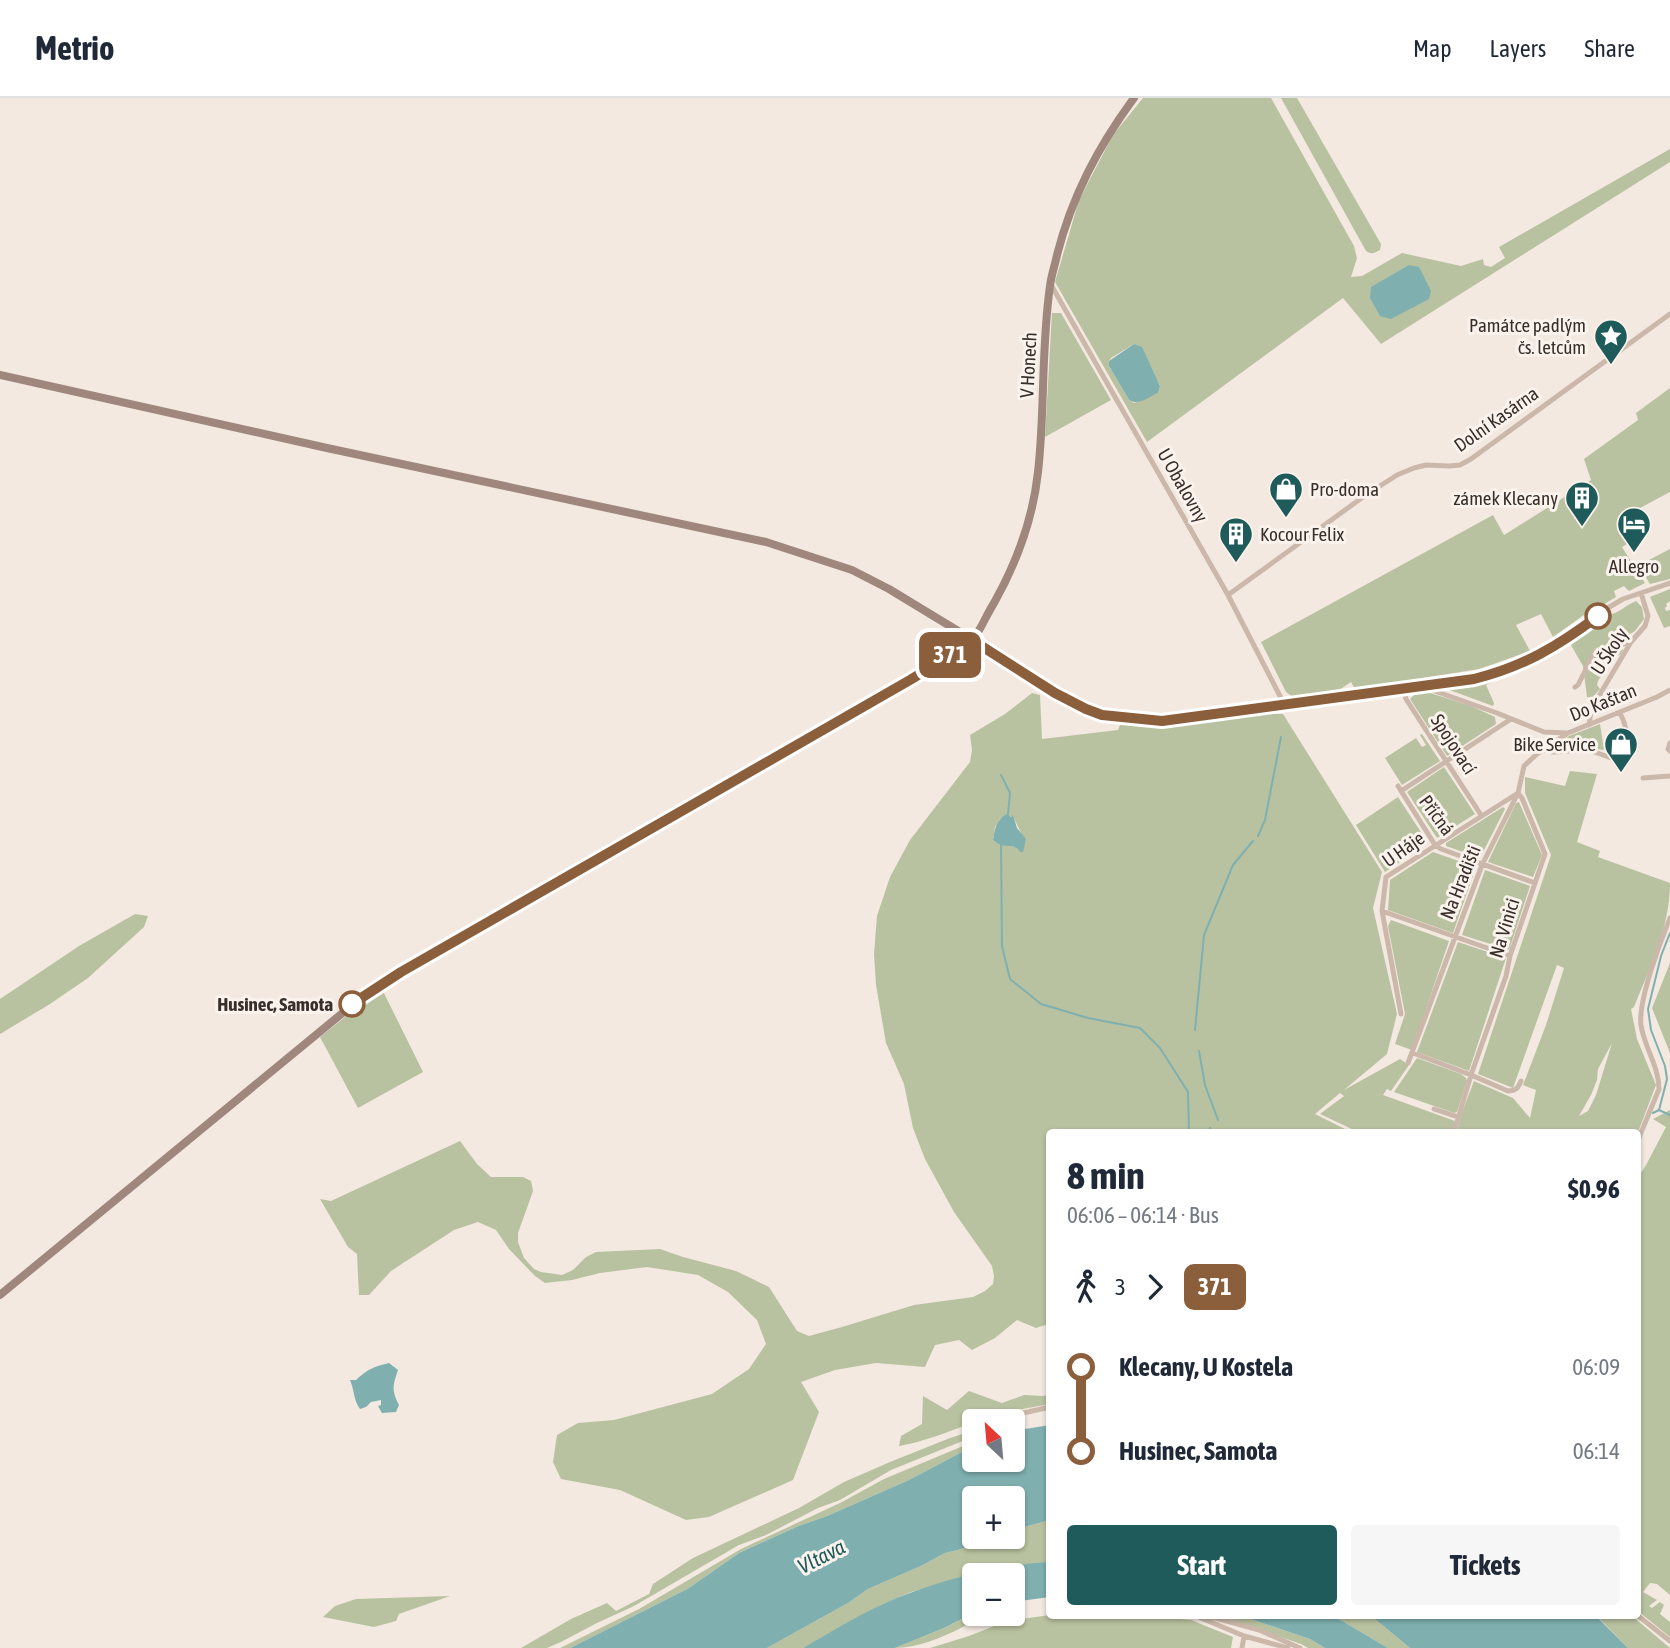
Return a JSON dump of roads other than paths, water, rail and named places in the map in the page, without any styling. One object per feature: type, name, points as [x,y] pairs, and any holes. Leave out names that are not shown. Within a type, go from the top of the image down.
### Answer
[{"type":"street","name":"V Honech","points":[[972,640],[1010,573],[1021,546],[1033,502],[1040,446],[1044,337],[1050,283],[1061,239],[1077,192],[1110,130],[1133,98]]},
{"type":"street","name":"U Obalovny","points":[[1050,283],[1228,595],[1283,705]]},
{"type":"street","name":"Dolní Kasárna","points":[[1228,595],[1398,475],[1426,465],[1460,465],[1471,460],[1670,314]]},
{"type":"street","points":[[0,375],[766,542],[811,555],[852,570],[888,589],[1070,702],[1102,715],[1162,721],[1474,679],[1496,673],[1557,646],[1623,599],[1670,583]]},
{"type":"street","name":"U Školy","points":[[1589,725],[1591,711],[1631,642],[1645,626],[1648,616],[1641,593]]},
{"type":"street","points":[[0,1295],[362,997],[413,965],[910,680],[972,640]]},
{"type":"street","points":[[1575,687],[1595,651],[1631,642]]},
{"type":"street","name":"Do Kaštan","points":[[1431,685],[1432,690],[1544,732],[1568,733],[1670,690]]},
{"type":"street","name":"Spojovací","points":[[1403,689],[1406,699],[1481,815]]},
{"type":"street","points":[[1544,750],[1589,750],[1618,764],[1628,731],[1620,713]]},
{"type":"street","points":[[1445,762],[1511,719]]},
{"type":"street","name":"Na Hradišti","points":[[1408,1063],[1482,865],[1518,793],[1524,766],[1568,733]]},
{"type":"street","points":[[1670,743],[1670,751]]},
{"type":"street","name":"Příčná","points":[[1445,762],[1399,789],[1436,845],[1482,865],[1535,883]]},
{"type":"street","points":[[1643,778],[1670,776]]},
{"type":"street","name":"U Háje","points":[[1401,1014],[1382,911],[1386,877],[1518,793]]},
{"type":"street","name":"Na Vinici","points":[[1455,1129],[1545,854],[1518,793]]},
{"type":"street","points":[[1382,911],[1510,956]]},
{"type":"street","points":[[1641,1133],[1659,1089],[1659,1080],[1640,1023],[1643,1004],[1670,918]]},
{"type":"street","points":[[1413,1053],[1508,1091],[1517,1089],[1521,1081]]},
{"type":"street","points":[[1434,1109],[1458,1117]]},
{"type":"street","points":[[1026,1412],[1046,1408]]},
{"type":"street","points":[[1641,1618],[1670,1641]]},
{"type":"street","points":[[1203,1619],[1244,1636],[1288,1648]]},
{"type":"street","points":[[1219,1619],[1259,1630],[1299,1648]]},
{"type":"street","points":[[1242,1648],[1244,1636]]},
{"type":"water","points":[[1409,265],[1419,267],[1431,291],[1429,299],[1391,319],[1380,316],[1370,298],[1371,287]]},
{"type":"water","points":[[1134,344],[1142,347],[1160,386],[1158,393],[1136,402],[1129,400],[1109,366],[1109,361]]},
{"type":"water","points":[[1007,814],[1011,817],[1013,815],[1017,828],[1026,839],[1023,852],[993,840],[998,822]]},
{"type":"water","points":[[389,1363],[398,1370],[394,1388],[399,1405],[396,1412],[382,1413],[378,1406],[381,1405],[381,1400],[371,1402],[360,1409],[350,1380],[356,1380],[371,1369]]},
{"type":"water","name":"Vltava","points":[[1046,1426],[1046,1521],[1025,1527],[1025,1486],[962,1486],[962,1549],[945,1553],[868,1589],[767,1648],[570,1648],[689,1588],[739,1553],[909,1480],[962,1452],[962,1472],[1026,1472],[1026,1429]]},
{"type":"water","points":[[1046,1562],[1046,1598],[1025,1600],[1025,1565]]},
{"type":"water","points":[[962,1577],[962,1619],[895,1648],[803,1648],[873,1609],[922,1589]]},
{"type":"water","points":[[1251,1619],[1339,1619],[1388,1648],[1325,1648],[1310,1639]]},
{"type":"water","points":[[1375,1619],[1599,1619],[1628,1648],[1410,1648]]},
{"type":"waterway","points":[[1258,836],[1265,820],[1281,737]]},
{"type":"waterway","points":[[1001,775],[1010,793],[1008,814]]},
{"type":"waterway","points":[[1195,1030],[1204,935],[1233,865],[1253,841]]},
{"type":"waterway","points":[[1001,843],[1002,946],[1010,979],[1041,1004],[1088,1018],[1140,1028],[1160,1048],[1188,1092],[1189,1129]]},
{"type":"waterway","points":[[1659,1110],[1667,1079],[1665,1066],[1651,1030],[1648,1009],[1661,956],[1670,933]]},
{"type":"waterway","points":[[1199,1051],[1205,1085],[1218,1120]]},
{"type":"waterway","points":[[1653,1113],[1659,1110],[1670,1115]]},
{"type":"place","name":"Památce padlým čs. letcům","points":[[1611,366]]},
{"type":"place","name":"Pro-doma","points":[[1286,519]]},
{"type":"place","name":"zámek Klecany","points":[[1582,528]]},
{"type":"place","name":"Allegro","points":[[1634,554]]},
{"type":"place","name":"Kocour Felix","points":[[1236,564]]},
{"type":"place","name":"Bike Service","points":[[1621,774]]},
{"type":"place","name":"Husinec, Samota","points":[[352,1004]]}]
